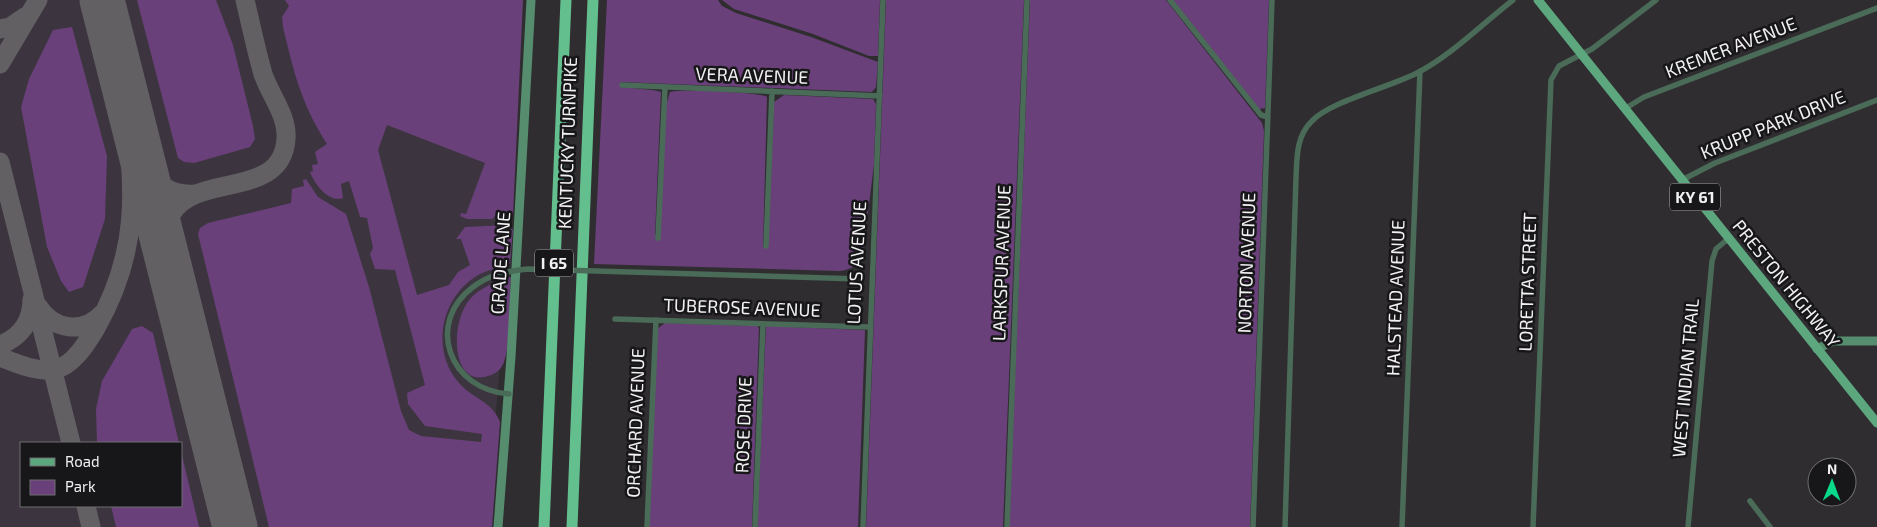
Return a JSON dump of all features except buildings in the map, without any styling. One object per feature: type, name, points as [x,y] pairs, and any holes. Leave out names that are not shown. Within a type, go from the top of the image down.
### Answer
[{"type":"highway","name":"I 65","points":[[544,527],[566,0]]},
{"type":"highway","name":"KENTUCKY TURNPIKE","points":[[572,527],[593,0]]},
{"type":"main road","name":"GRADE LANE","points":[[498,527],[508,394],[531,0]]},
{"type":"main road","name":"PRESTON HIGHWAY","points":[[1538,0],[1877,423]]},
{"type":"main road","points":[[1817,349],[1833,341],[1877,341]]},
{"type":"street","name":"LOTUS AVENUE","points":[[863,527],[869,327],[883,0]]},
{"type":"street","name":"LARKSPUR AVENUE","points":[[1007,527],[1028,0]]},
{"type":"street","points":[[1170,0],[1261,115],[1268,118]]},
{"type":"street","name":"NORTON AVENUE","points":[[1253,527],[1272,0]]},
{"type":"street","points":[[1284,527],[1297,164],[1300,141],[1308,126],[1319,114],[1401,82],[1433,64],[1513,0]]},
{"type":"street","name":"LORETTA STREET","points":[[1534,527],[1550,88],[1556,69],[1592,49],[1656,0]]},
{"type":"street","name":"KREMER AVENUE","points":[[1626,108],[1644,97],[1877,8]]},
{"type":"street","name":"HALSTEAD AVENUE","points":[[1402,527],[1420,71]]},
{"type":"street","name":"VERA AVENUE","points":[[622,85],[880,96]]},
{"type":"street","points":[[658,238],[665,87]]},
{"type":"street","points":[[766,246],[772,92]]},
{"type":"street","name":"KRUPP PARK DRIVE","points":[[1682,180],[1715,163],[1877,100]]},
{"type":"street","name":"WEST INDIAN TRAIL","points":[[1688,527],[1712,261],[1716,249],[1729,238]]},
{"type":"street","points":[[508,394],[480,388],[465,377],[454,364],[449,348],[449,326],[456,306],[470,290],[492,276],[508,271],[528,269],[871,279]]},
{"type":"street","name":"TUBEROSE AVENUE","points":[[615,319],[869,327]]},
{"type":"street","name":"ORCHARD AVENUE","points":[[647,527],[656,320]]},
{"type":"street","name":"ROSE DRIVE","points":[[755,527],[763,324]]},
{"type":"street","points":[[1750,502],[1770,527]]},
{"type":"shaded area","points":[[0,0],[520,0],[508,271],[486,527],[0,527]]},
{"type":"green space","points":[[137,0],[216,0],[233,45],[253,126],[255,139],[250,147],[194,163],[184,162],[178,158]]},
{"type":"green space","points":[[285,0],[523,0],[513,215],[499,218],[504,216],[504,212],[499,213],[492,219],[467,219],[460,216],[461,213],[466,214],[485,163],[387,125],[378,150],[417,295],[449,285],[458,272],[470,265],[461,239],[456,239],[465,227],[506,225],[513,230],[510,264],[479,275],[463,287],[447,312],[443,327],[445,356],[450,370],[464,388],[492,409],[500,422],[492,527],[269,527],[198,234],[200,228],[208,223],[291,203],[292,189],[304,186],[303,180],[306,179],[318,197],[346,214],[369,287],[401,411],[409,430],[421,436],[481,442],[482,434],[425,426],[408,404],[407,393],[425,385],[395,270],[375,269],[370,254],[373,248],[367,218],[360,217],[349,181],[341,184],[343,198],[333,198],[323,192],[310,172],[313,171],[312,165],[318,164],[315,152],[327,144],[311,115],[295,73],[283,27],[282,17],[289,6]]},
{"type":"green space","points":[[607,0],[718,0],[722,6],[736,13],[811,37],[878,62],[876,87],[872,92],[621,82],[621,87],[661,92],[655,235],[660,237],[666,105],[670,92],[720,92],[767,97],[763,247],[768,247],[774,102],[784,95],[873,99],[876,104],[874,164],[863,253],[860,261],[852,268],[840,271],[594,264]]},
{"type":"green space","points":[[722,0],[880,0],[878,56],[869,56],[813,34],[734,9]]},
{"type":"green space","points":[[886,0],[1024,0],[1003,527],[866,527]]},
{"type":"green space","points":[[1030,0],[1166,0],[1262,123],[1264,131],[1250,527],[1009,527]]},
{"type":"green space","points":[[1173,0],[1269,0],[1265,108],[1259,109]]},
{"type":"green space","points":[[72,27],[107,156],[105,219],[83,287],[69,292],[61,281],[47,247],[21,107],[29,79],[53,30]]},
{"type":"green space","points":[[511,277],[509,332],[504,362],[495,373],[478,377],[468,373],[461,364],[458,352],[457,338],[463,310],[470,299],[479,291]]},
{"type":"green space","points":[[665,323],[757,326],[759,328],[752,527],[649,527],[657,329]]},
{"type":"green space","points":[[142,326],[153,333],[179,442],[97,442],[96,409],[102,381],[132,329]]},
{"type":"green space","points":[[766,326],[865,330],[858,527],[757,527]]},
{"type":"green space","points":[[182,455],[199,527],[116,527],[111,507],[182,507]]},
{"type":"taxiway","points":[[0,64],[38,0]]},
{"type":"taxiway","points":[[164,246],[168,221],[172,213],[184,201],[200,193],[255,178],[270,171],[281,158],[286,139],[286,130],[278,106],[263,74],[245,0]]},
{"type":"taxiway","points":[[0,29],[10,27],[26,16]]},
{"type":"taxiway","points":[[0,357],[18,364],[45,370],[56,369],[66,365],[76,357],[96,328],[112,295],[123,264],[132,205],[129,144],[122,76]]},
{"type":"taxiway","points":[[0,162],[71,442]]},
{"type":"taxiway","points":[[144,164],[159,183],[171,191],[195,194]]},
{"type":"taxiway","points":[[0,345],[14,338],[24,327],[30,314],[32,299]]},
{"type":"taxiway","points":[[38,306],[52,320],[60,325],[69,327],[87,325],[103,313]]},
{"type":"taxiway","points":[[86,507],[91,527]]},
{"type":"runway","points":[[102,0],[235,527]]}]
